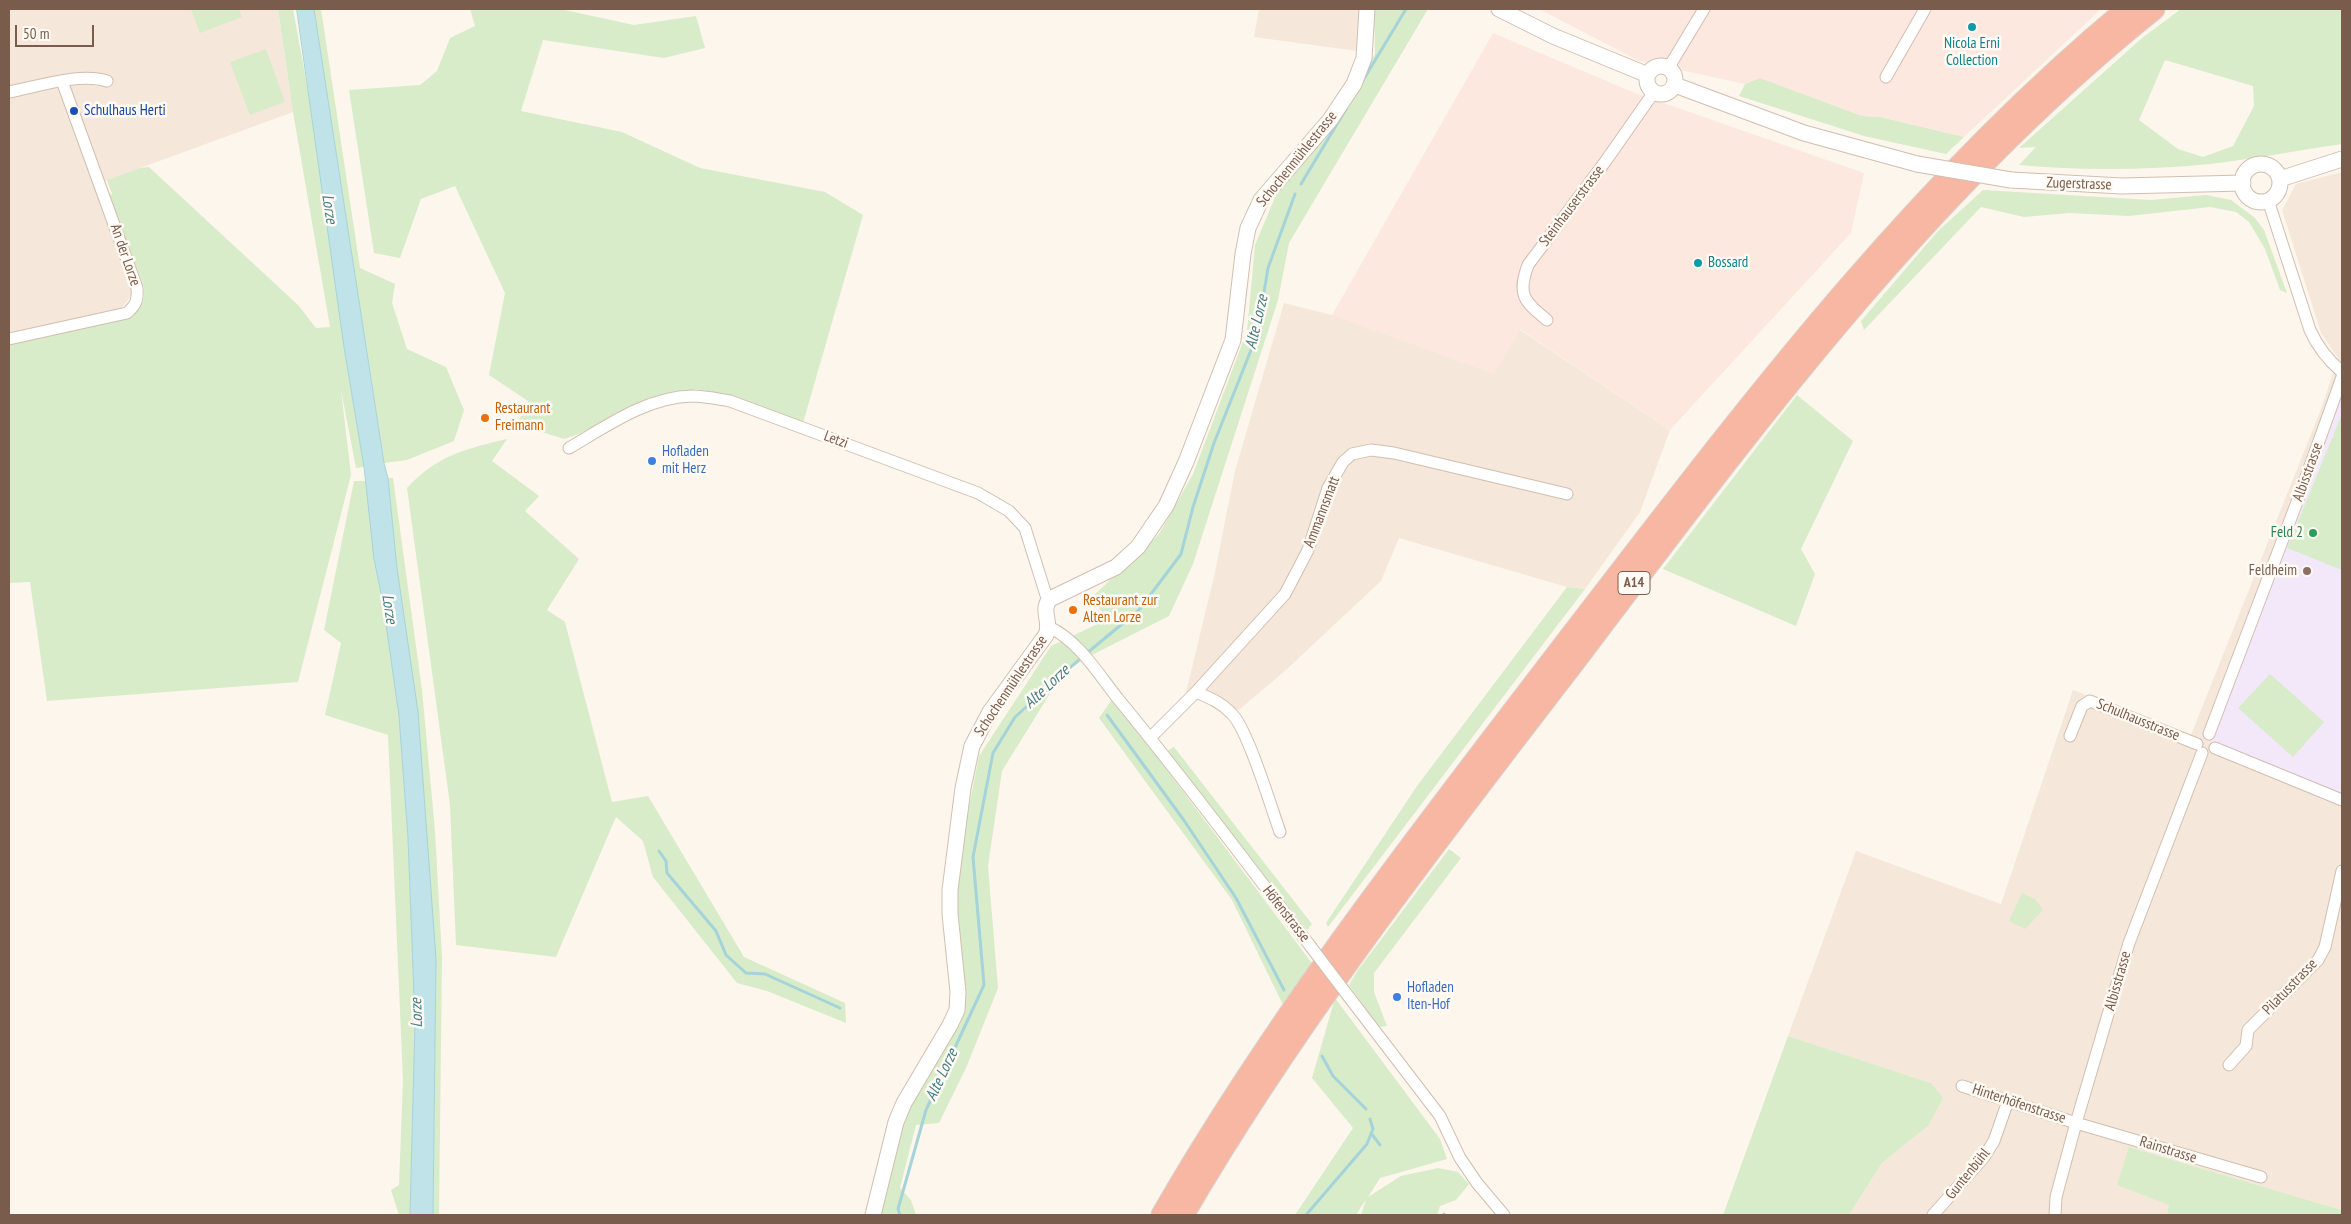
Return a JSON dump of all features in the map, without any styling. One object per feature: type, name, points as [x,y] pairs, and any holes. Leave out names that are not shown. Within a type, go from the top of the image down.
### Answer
[{"type":"highway","name":"A14","points":[[1162,1215],[1244,1084],[1370,902],[1729,431],[1846,290],[1928,199],[2018,107],[2127,9]]},
{"type":"highway","name":"A14","points":[[1183,1215],[1278,1063],[1378,921],[1766,413],[1876,281],[1954,195],[2059,92],[2154,9]]},
{"type":"street","name":"Schochenmühlestrasse","points":[[873,1215],[896,1122],[904,1103],[950,1025],[956,1010],[958,992],[950,914],[950,890],[962,798],[972,746],[990,712],[1046,635],[1049,627],[1045,609],[1050,599],[1116,567],[1138,547],[1166,506],[1186,462],[1233,340],[1242,254],[1248,228],[1261,200],[1330,120],[1354,84],[1364,58],[1368,9]]},
{"type":"street","points":[[1499,9],[1553,36],[1648,75]]},
{"type":"street","points":[[1668,67],[1704,9]]},
{"type":"street","points":[[1886,77],[1925,9]]},
{"type":"street","points":[[1658,66],[1668,67],[1675,75],[1675,85],[1666,93],[1654,92],[1648,85],[1650,70],[1658,66]]},
{"type":"street","points":[[9,92],[62,81],[90,79],[107,81]]},
{"type":"street","name":"An der Lorze","points":[[9,339],[127,313],[135,306],[138,297],[137,288],[62,81]]},
{"type":"street","name":"Zugerstrasse","points":[[1675,85],[1804,133],[1917,164],[2011,180],[2122,186],[2243,183]]},
{"type":"street","name":"Steinhauserstrasse","points":[[1547,320],[1525,299],[1522,291],[1528,265],[1605,162],[1654,92]]},
{"type":"street","points":[[2280,179],[2342,159]]},
{"type":"street","points":[[2256,164],[2263,164],[2274,169],[2280,179],[2278,192],[2268,200],[2256,201],[2251,198],[2246,194],[2243,183],[2246,171],[2256,164]]},
{"type":"street","points":[[2268,200],[2310,330],[2317,346],[2328,360],[2342,372]]},
{"type":"street","name":"Albisstrasse","points":[[2055,1215],[2056,1196],[2129,943],[2199,748],[2201,736],[2209,734],[2342,377]]},
{"type":"street","name":"Letzi","points":[[569,448],[634,411],[663,400],[693,396],[730,401],[978,493],[1009,511],[1025,528],[1046,595],[1050,599]]},
{"type":"street","name":"Ammannsmatt","points":[[1150,738],[1196,692],[1284,594],[1308,550],[1328,488],[1343,462],[1352,454],[1371,450],[1394,453],[1567,494]]},
{"type":"street","name":"Höfenstrasse","points":[[1049,627],[1068,639],[1150,738],[1440,1116],[1460,1158],[1477,1183],[1504,1215]]},
{"type":"street","points":[[1196,692],[1218,702],[1234,716],[1245,738],[1280,832]]},
{"type":"street","name":"Schulhausstrasse","points":[[2070,736],[2082,706],[2090,701],[2199,748]]},
{"type":"street","points":[[2209,734],[2215,740],[2216,748]]},
{"type":"street","points":[[2199,748],[2210,753],[2216,748]]},
{"type":"street","points":[[2216,748],[2342,800]]},
{"type":"street","name":"Pilatusstrasse","points":[[2229,1065],[2246,1046],[2248,1030],[2318,960],[2325,946],[2342,871]]},
{"type":"street","name":"Hinterhöfenstrasse","points":[[1962,1086],[2076,1123]]},
{"type":"street","name":"Guntenbühl","points":[[1933,1215],[1984,1157],[1994,1141],[2008,1101]]},
{"type":"street","name":"Rainstrasse","points":[[2076,1123],[2261,1177]]},
{"type":"shaded area","points":[[9,9],[278,9],[293,112],[94,185],[132,287],[132,295],[120,310],[9,333]]},
{"type":"shaded area","points":[[1259,9],[1365,9],[1357,51],[1254,37]]},
{"type":"shaded area","points":[[1539,9],[2101,9],[1964,137],[1880,117],[1862,116],[1760,78],[1745,84],[1639,61]]},
{"type":"shaded area","points":[[1493,33],[1635,93],[1864,173],[1851,233],[1670,430],[1520,329],[1494,374],[1332,315]]},
{"type":"shaded area","points":[[2342,172],[2342,1210],[2129,1147],[2170,1206],[2167,1215],[1849,1215],[1882,1163],[1928,1126],[1931,1083],[1788,1036],[1856,851],[2001,904],[2073,690],[2191,735],[2321,409],[2338,358],[2321,333],[2282,210],[2296,184]]},
{"type":"shaded area","points":[[1284,303],[1332,315],[1519,329],[1670,430],[1640,512],[1585,589],[1567,587],[1399,538],[1381,581],[1286,670],[1239,710],[1186,692],[1214,577],[1235,471]]},
{"type":"shaded area","name":"Feldheim","points":[[2342,377],[2342,800],[2215,748],[2209,734]]},
{"type":"green space","points":[[191,9],[239,9],[242,17],[200,33]]},
{"type":"green space","points":[[278,9],[293,9],[314,123],[344,347],[364,467],[356,468],[341,390],[351,475],[298,682],[47,701],[30,582],[9,583],[9,343],[131,317],[140,308],[144,297],[144,287],[109,195],[112,194],[107,180],[140,168],[149,167],[298,305],[316,328],[330,327],[293,112]]},
{"type":"green space","points":[[314,9],[321,9],[360,268],[395,284],[392,303],[407,349],[446,367],[464,410],[454,441],[407,460],[384,463]]},
{"type":"green space","points":[[470,9],[560,9],[634,25],[696,16],[705,48],[664,58],[543,40],[521,111],[622,132],[700,168],[825,192],[863,215],[803,423],[731,395],[696,389],[658,396],[579,434],[564,439],[517,424],[528,401],[489,375],[505,293],[455,186],[421,199],[400,258],[374,253],[349,90],[420,85],[437,71],[450,38],[475,26]]},
{"type":"green space","points":[[1374,9],[1428,9],[1289,243],[1278,300],[1193,564],[1169,616],[1086,658],[1062,674],[1002,771],[988,866],[998,988],[966,1068],[939,1123],[916,1125],[900,1188],[911,1200],[916,1215],[881,1215],[895,1141],[934,1053],[961,1013],[955,877],[979,756],[1051,646],[1108,619],[1091,598],[1159,534],[1193,474],[1247,331],[1255,245],[1276,195],[1324,138],[1375,54]]},
{"type":"green space","points":[[2181,9],[2342,9],[2342,144],[2226,162],[2186,166],[2091,169],[2019,165],[2036,147],[2019,148],[2142,38]],"holes":[[[2165,60],[2253,86],[2254,106],[2233,146],[2203,157],[2178,149],[2139,120]]]},
{"type":"green space","points":[[266,49],[285,102],[250,115],[230,62]]},
{"type":"green space","points":[[1760,78],[1862,116],[1880,117],[1964,137],[1946,154],[1864,136],[1739,96],[1745,84]]},
{"type":"green space","points":[[1983,190],[2151,200],[2206,195],[2231,200],[2255,218],[2264,230],[2287,293],[2280,290],[2265,249],[2249,222],[2236,212],[2210,207],[2129,216],[2069,213],[2024,217],[1981,207],[1864,330],[1861,321],[1938,231]]},
{"type":"green space","points":[[1797,395],[1853,441],[1801,549],[1815,574],[1796,626],[1663,569]]},
{"type":"green space","points":[[2342,414],[2342,570],[2287,548]]},
{"type":"green space","points":[[507,439],[492,461],[539,496],[525,511],[579,559],[547,610],[565,622],[612,802],[648,796],[744,957],[845,1003],[846,1023],[767,991],[737,983],[653,877],[643,841],[616,817],[556,957],[456,945],[450,805],[407,488],[430,468],[453,455],[478,446]]},
{"type":"green space","points":[[388,478],[393,478],[422,690],[435,831],[442,957],[439,1215],[433,1215],[436,959]]},
{"type":"green space","points":[[354,481],[365,481],[374,559],[383,603],[399,716],[408,838],[415,1022],[410,1215],[399,1215],[391,1190],[399,1185],[403,1080],[388,735],[325,715],[341,643],[324,630]]},
{"type":"green space","points":[[1567,587],[1585,589],[1328,927],[1326,923],[1417,786]]},
{"type":"green space","points":[[2270,674],[2324,722],[2293,757],[2238,708]]},
{"type":"green space","points":[[1113,698],[1314,966],[1283,1005],[1232,900],[1099,718]]},
{"type":"green space","points":[[1174,747],[1312,924],[1307,930],[1167,751]]},
{"type":"green space","points":[[1449,849],[1461,858],[1374,973],[1374,992],[1387,1026],[1379,1027],[1349,985],[1358,970]]},
{"type":"green space","points":[[2022,893],[2035,899],[2043,910],[2025,929],[2009,921]]},
{"type":"green space","points":[[1335,998],[1440,1139],[1447,1159],[1380,1178],[1368,1197],[1401,1176],[1438,1168],[1458,1172],[1469,1184],[1456,1200],[1440,1206],[1437,1215],[1361,1215],[1366,1199],[1356,1215],[1295,1215],[1353,1128],[1312,1078]]},
{"type":"green space","points":[[1788,1036],[1931,1083],[1943,1098],[1928,1126],[1882,1163],[1849,1215],[1723,1215]]},
{"type":"green space","points":[[2129,1147],[2342,1210],[2342,1215],[2167,1215],[2169,1205],[2117,1185]]},
{"type":"water","name":"Lorze","points":[[297,9],[314,9],[384,463],[388,478],[397,568],[418,712],[436,959],[433,1215],[410,1215],[415,1022],[408,838],[399,716],[383,603],[374,559],[364,467],[344,347]]},
{"type":"waterway","name":"Alte Lorze","points":[[1362,82],[1406,9]]},
{"type":"waterway","name":"Alte Lorze","points":[[1301,184],[1346,109]]},
{"type":"waterway","name":"Alte Lorze","points":[[1087,653],[1139,610],[1181,554],[1193,507],[1214,443],[1257,335],[1268,268],[1295,194]]},
{"type":"waterway","name":"Alte Lorze","points":[[900,1215],[898,1209],[926,1110],[984,985],[973,857],[993,753],[1015,717],[1082,657]]},
{"type":"waterway","points":[[1107,715],[1183,819],[1236,898],[1284,990]]},
{"type":"waterway","points":[[659,851],[666,861],[667,873],[716,931],[726,955],[746,973],[765,974],[840,1008]]},
{"type":"waterway","points":[[1322,1056],[1333,1076],[1366,1109]]},
{"type":"waterway","points":[[1306,1215],[1367,1144],[1373,1129],[1370,1119]]},
{"type":"waterway","points":[[1371,1133],[1380,1145]]},
{"type":"place","name":"Nicola Erni Collection","points":[[1972,27]]},
{"type":"place","name":"Schulhaus Herti","points":[[74,111]]},
{"type":"place","name":"Bossard","points":[[1698,263]]},
{"type":"place","name":"Restaurant Freimann","points":[[485,418]]},
{"type":"place","name":"Hofladen mit Herz","points":[[652,461]]},
{"type":"place","name":"Feld 2","points":[[2313,533]]},
{"type":"place","name":"Feldheim","points":[[2307,571]]},
{"type":"place","name":"Restaurant zur Alten Lorze","points":[[1073,610]]},
{"type":"place","name":"Hofladen Iten-Hof","points":[[1397,997]]}]
